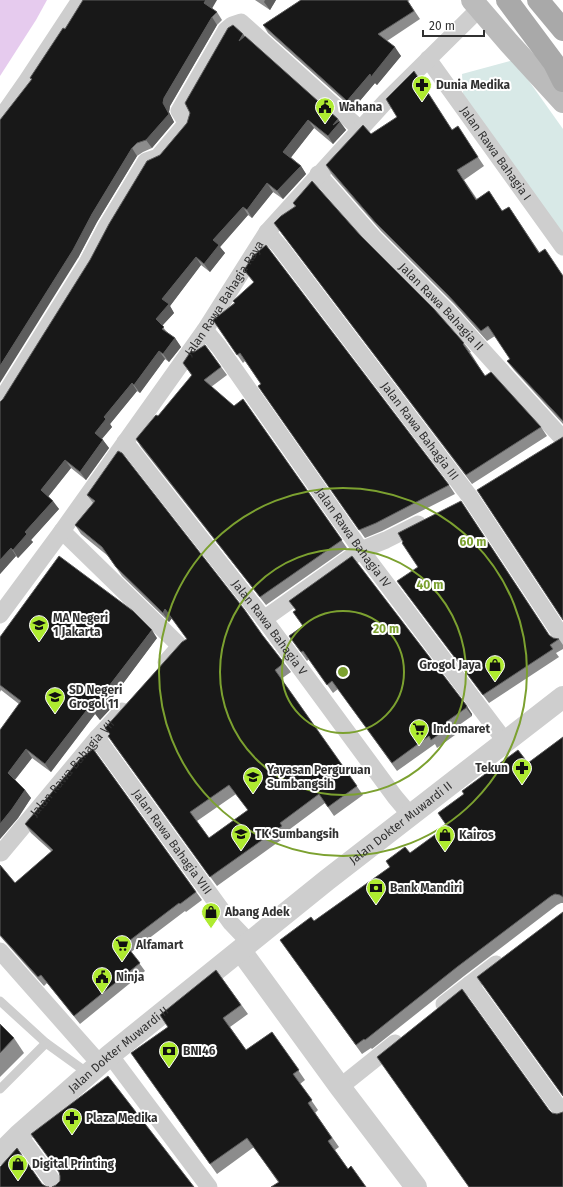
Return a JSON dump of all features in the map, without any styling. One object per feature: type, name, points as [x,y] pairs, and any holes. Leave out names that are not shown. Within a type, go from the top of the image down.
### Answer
[{"type":"main road","points":[[507,0],[527,25],[560,73]]},
{"type":"main road","points":[[476,4],[563,102]]},
{"type":"main road","points":[[542,5],[563,30]]},
{"type":"street","points":[[0,119],[80,0]]},
{"type":"street","name":"Jalan Rawa Bahagia Raya","points":[[0,615],[62,532],[206,330],[267,232],[318,174],[428,59],[476,4]]},
{"type":"street","points":[[0,402],[87,263],[106,227],[146,161],[158,157],[186,125],[186,122],[179,111],[226,30],[232,25],[241,22],[360,129]]},
{"type":"street","name":"Jalan Rawa Bahagia I","points":[[428,59],[563,247]]},
{"type":"street","name":"Jalan Rawa Bahagia II","points":[[318,174],[374,238],[448,311],[560,440]]},
{"type":"street","name":"Jalan Rawa Bahagia III","points":[[267,232],[470,496],[563,638]]},
{"type":"street","name":"Jalan Rawa Bahagia IV","points":[[206,330],[361,550],[505,741]]},
{"type":"street","name":"Jalan Rawa Bahagia V","points":[[125,442],[264,619],[395,797],[411,816]]},
{"type":"street","points":[[264,619],[361,550],[386,540],[435,515]]},
{"type":"street","points":[[62,532],[180,646],[153,676]]},
{"type":"street","name":"Jalan Dokter Muwardi II","points":[[0,1154],[18,1136],[100,1064],[328,880],[563,697]]},
{"type":"street","name":"Jalan Rawa Bahagia VII","points":[[0,851],[2,853],[97,738],[133,699]]},
{"type":"street","name":"Jalan Rawa Bahagia VIII","points":[[97,738],[231,923],[245,947]]},
{"type":"street","points":[[245,947],[340,1087],[416,1187]]},
{"type":"street","points":[[0,951],[208,1187]]},
{"type":"street","points":[[434,1012],[507,956]]},
{"type":"street","points":[[470,984],[563,1113]]},
{"type":"street","points":[[340,1087],[404,1036]]},
{"type":"street","points":[[18,1136],[58,1187]]},
{"type":"lane","points":[[0,1001],[46,1043],[100,1064]]},
{"type":"lane","points":[[0,1089],[46,1043]]},
{"type":"shaded area","points":[[0,0],[47,0],[0,76]]},
{"type":"shaded area","points":[[514,60],[563,129],[563,238],[463,94],[462,74]]},
{"type":"building","points":[[83,0],[206,0],[204,3],[217,12],[212,17],[164,98],[163,103],[169,114],[146,140],[137,143],[132,148],[92,214],[73,250],[0,366],[0,120],[32,79],[30,78],[63,28],[65,29]]},
{"type":"building","points":[[301,0],[407,0],[414,11],[378,34],[395,47],[371,77],[370,74],[347,101],[263,25]]},
{"type":"building","points":[[233,25],[243,34],[239,41],[245,36],[338,119],[333,125],[339,121],[340,122],[328,136],[308,120],[283,152],[301,166],[277,191],[267,183],[247,210],[243,207],[213,240],[219,245],[204,264],[196,257],[162,299],[169,304],[156,319],[164,327],[162,329],[175,338],[163,354],[159,351],[134,385],[132,383],[104,417],[106,419],[95,433],[103,440],[80,472],[65,460],[41,490],[53,501],[25,532],[27,534],[13,550],[11,548],[0,560],[0,402],[90,260],[109,224],[147,161],[160,155],[187,123],[190,113],[185,103],[228,28]]},
{"type":"building","points":[[414,71],[452,130],[458,126],[478,157],[457,170],[476,200],[489,191],[502,211],[509,207],[539,253],[545,249],[563,276],[563,421],[507,361],[510,359],[488,326],[481,331],[448,295],[375,222],[326,165],[363,125],[371,134],[397,117],[386,99]]},
{"type":"building","points":[[312,181],[361,236],[434,309],[464,343],[463,344],[485,376],[491,372],[541,427],[466,475],[274,223],[281,216],[296,206],[293,203]]},
{"type":"building","points":[[266,245],[449,485],[376,523],[359,530],[258,386],[261,384],[240,353],[237,355],[213,320],[235,303],[233,301],[254,282],[244,270],[253,256]]},
{"type":"building","points":[[205,345],[221,367],[204,380],[234,406],[243,399],[342,540],[260,597],[136,439],[156,415],[158,416],[192,375],[183,363],[191,351],[194,352]]},
{"type":"building","points":[[563,437],[563,620],[477,490]]},
{"type":"building","points":[[118,451],[122,453],[244,609],[284,663],[275,670],[357,786],[328,807],[319,794],[280,823],[282,826],[210,877],[108,736],[110,734],[105,728],[182,642],[187,639],[165,609],[163,613],[116,567],[102,547],[75,525],[95,501],[87,495]],"holes":[[[229,785],[248,810],[209,838],[190,812]]]},
{"type":"building","points":[[461,501],[549,635],[553,638],[559,639],[550,645],[553,649],[483,695],[397,581],[418,567],[402,543],[403,542],[398,533]]},
{"type":"building","points":[[59,556],[133,611],[152,630],[93,707],[107,697],[94,712],[90,706],[45,764],[26,749],[8,773],[25,790],[0,824],[0,730],[21,701],[0,685],[0,637]]},
{"type":"building","points":[[352,556],[467,706],[446,722],[449,727],[431,740],[429,736],[392,763],[332,681],[327,685],[303,651],[301,652],[289,636],[303,626],[293,612],[296,610],[289,601]]},
{"type":"building","points":[[563,737],[563,897],[555,894],[551,896],[457,967],[365,1040],[364,1039],[356,1045],[280,940],[311,917],[314,921],[390,867],[386,861],[405,847],[410,853],[447,826],[438,813],[464,794],[462,791],[518,750],[528,763]]},
{"type":"building","points":[[93,749],[196,892],[125,944],[140,963],[74,1016],[41,975],[38,977],[0,935],[0,865],[15,883],[53,850],[25,824],[80,759]]},
{"type":"building","points":[[563,912],[563,1096],[477,977]]},
{"type":"building","points":[[216,970],[241,1005],[223,1018],[246,1050],[272,1032],[299,1070],[293,1074],[312,1100],[308,1103],[332,1138],[328,1141],[348,1169],[351,1166],[366,1187],[271,1187],[279,1182],[247,1138],[210,1164],[131,1053],[168,1027],[160,1015]]},
{"type":"building","points":[[462,989],[549,1110],[552,1113],[557,1114],[563,1112],[563,1187],[469,1187],[377,1057]]},
{"type":"building","points":[[0,1024],[14,1038],[0,1053]]},
{"type":"building","points":[[108,1076],[194,1187],[52,1187],[60,1181],[59,1172],[31,1134]]},
{"type":"building","points":[[17,1148],[42,1184],[47,1187],[0,1187],[0,1167]]},
{"type":"place","name":"Dunia Medika","points":[[422,102]]},
{"type":"place","name":"Wahana","points":[[325,124]]},
{"type":"place","name":"MA Negeri 1 Jakarta","points":[[39,642]]},
{"type":"place","name":"Grogol Jaya","points":[[495,682]]},
{"type":"place","name":"SD Negeri Grogol 11","points":[[55,714]]},
{"type":"place","name":"Indomaret","points":[[419,746]]},
{"type":"place","name":"Tekun","points":[[522,785]]},
{"type":"place","name":"Yayasan Perguruan Sumbangsih","points":[[253,794]]},
{"type":"place","name":"TK Sumbangsih","points":[[241,851]]},
{"type":"place","name":"Kairos","points":[[445,852]]},
{"type":"place","name":"Bank Mandiri","points":[[376,905]]},
{"type":"place","name":"Abang Adek","points":[[211,929]]},
{"type":"place","name":"Alfamart","points":[[122,962]]},
{"type":"place","name":"Ninja","points":[[102,994]]},
{"type":"place","name":"BNI46","points":[[169,1068]]},
{"type":"place","name":"Plaza Medika","points":[[72,1135]]},
{"type":"place","name":"Digital Printing","points":[[18,1181]]}]
